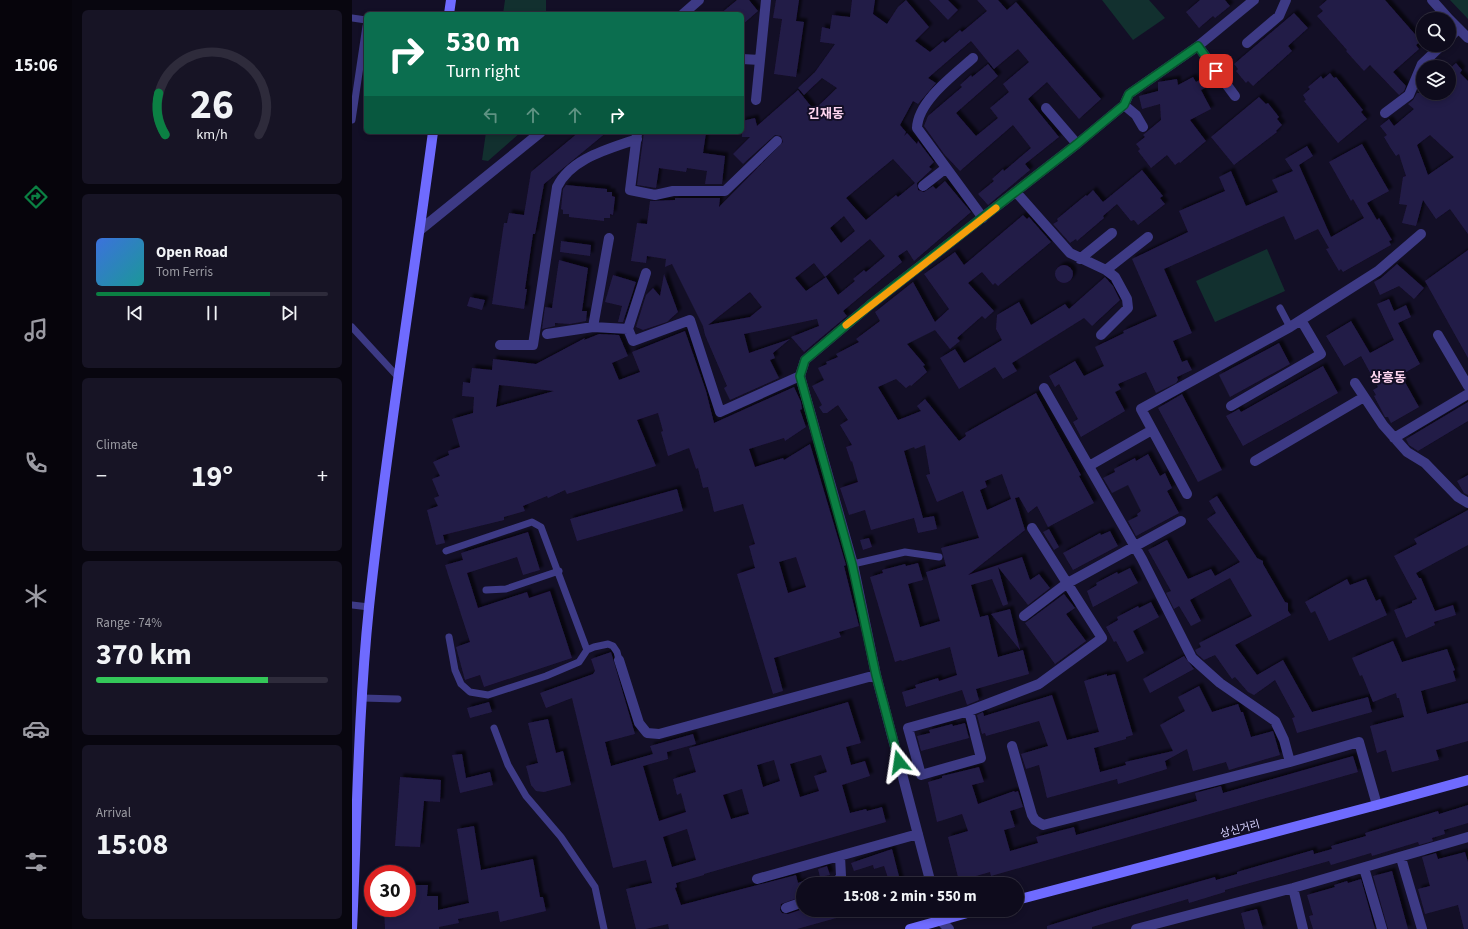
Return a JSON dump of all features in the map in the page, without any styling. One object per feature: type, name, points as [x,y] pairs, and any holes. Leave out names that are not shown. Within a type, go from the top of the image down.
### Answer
[{"type":"main road","points":[[449,12],[451,0]]},
{"type":"main road","points":[[352,929],[362,698],[369,607],[386,459],[433,134]]},
{"type":"main road","name":"상신거리","points":[[1024,898],[1377,806],[1468,780]]},
{"type":"main road","points":[[910,929],[935,917]]},
{"type":"street","points":[[685,12],[699,0]]},
{"type":"street","points":[[756,100],[766,0]]},
{"type":"street","points":[[929,877],[876,675],[852,564],[800,376],[805,360],[870,305],[1077,144],[1124,105],[1129,94],[1198,46],[1254,0]]},
{"type":"street","points":[[1247,43],[1279,16],[1286,0]]},
{"type":"street","points":[[1432,0],[1443,12]]},
{"type":"street","points":[[1458,29],[1468,38]]},
{"type":"street","points":[[1198,46],[1235,96]]},
{"type":"street","points":[[1385,113],[1408,95],[1422,64],[1435,52]]},
{"type":"street","points":[[973,58],[942,85],[923,109],[917,122],[917,128],[983,218]]},
{"type":"street","points":[[744,60],[760,60]]},
{"type":"street","points":[[1124,105],[1136,115],[1143,127]]},
{"type":"street","points":[[1046,108],[1077,144]]},
{"type":"street","points":[[420,230],[539,134]]},
{"type":"street","points":[[637,135],[630,190],[655,194],[673,191],[725,191],[777,141]]},
{"type":"street","points":[[500,345],[532,345],[557,187],[562,178],[589,157],[637,135]]},
{"type":"street","points":[[923,186],[946,168]]},
{"type":"street","points":[[1016,192],[1070,253],[1106,270],[1115,277],[1127,299],[1128,308],[1101,335]]},
{"type":"street","points":[[1080,259],[1112,233]]},
{"type":"street","points":[[1187,494],[1141,409],[1290,327],[1378,271],[1421,234]]},
{"type":"street","points":[[1106,270],[1148,237]]},
{"type":"street","points":[[593,327],[609,238]]},
{"type":"street","points":[[646,273],[628,329],[633,341],[690,320],[720,412],[800,376]]},
{"type":"street","points":[[1231,406],[1321,354],[1301,320]]},
{"type":"street","points":[[547,334],[593,327],[628,329]]},
{"type":"street","points":[[1438,335],[1468,386]]},
{"type":"street","points":[[1355,383],[1394,438],[1407,452],[1425,463],[1458,497],[1468,503]]},
{"type":"street","points":[[1044,388],[1135,546],[1192,658],[1220,683],[1275,721],[1284,740],[1290,762]]},
{"type":"street","points":[[1394,438],[1468,394]]},
{"type":"street","points":[[1255,461],[1364,397]]},
{"type":"street","points":[[1089,466],[1152,430]]},
{"type":"street","points":[[1024,616],[1066,584],[1181,521]]},
{"type":"street","points":[[969,711],[981,758],[921,775],[908,728],[969,711],[1039,684],[1102,638],[1066,584],[1032,528]]},
{"type":"street","points":[[619,660],[639,723],[647,733],[653,734],[658,734],[876,675]]},
{"type":"street","points":[[1012,746],[1032,815],[1035,820],[1043,825],[1290,762],[1359,742],[1377,806]]},
{"type":"street","points":[[757,879],[918,834]]},
{"type":"street","points":[[1136,929],[1163,926],[1401,858],[1468,837]]},
{"type":"street","points":[[840,856],[840,877]]},
{"type":"street","points":[[1401,858],[1422,929]]},
{"type":"street","points":[[1364,868],[1382,929]]},
{"type":"street","points":[[1293,888],[1303,929]]},
{"type":"street","points":[[786,908],[796,904]]},
{"type":"street","points":[[940,917],[949,929]]},
{"type":"lane","points":[[352,18],[364,20]]},
{"type":"lane","points":[[352,120],[364,39]]},
{"type":"lane","points":[[1280,308],[1290,327]]},
{"type":"lane","points":[[352,327],[398,378]]},
{"type":"lane","points":[[446,551],[532,522],[541,527],[588,650]]},
{"type":"lane","points":[[852,564],[905,552],[940,557]]},
{"type":"lane","points":[[486,590],[506,589],[559,571]]},
{"type":"lane","points":[[352,605],[369,607]]},
{"type":"lane","points":[[449,637],[454,665],[461,684],[470,692],[488,695],[546,676],[579,662],[588,650],[608,644],[613,646],[617,652],[619,660]]},
{"type":"lane","points":[[362,698],[398,699]]},
{"type":"lane","points":[[494,728],[508,765],[526,796],[561,837],[594,887],[604,929]]},
{"type":"green space","points":[[505,0],[546,0],[546,12],[503,12]]},
{"type":"green space","points":[[1102,0],[1149,0],[1165,18],[1133,40]]},
{"type":"green space","points":[[1450,0],[1468,0],[1468,19]]},
{"type":"green space","points":[[486,134],[519,134],[488,161],[482,160]]},
{"type":"green space","points":[[1267,249],[1285,291],[1215,322],[1196,281]]},
{"type":"building","points":[[737,0],[749,0],[758,11],[744,23],[744,12],[722,12]]},
{"type":"building","points":[[776,0],[799,0],[796,21],[804,22],[796,77],[774,74],[782,19],[773,18]]},
{"type":"building","points":[[852,0],[875,0],[873,14],[887,24],[898,7],[906,0],[929,27],[915,41],[930,52],[943,41],[945,43],[960,30],[962,32],[987,11],[977,0],[998,0],[1007,10],[1016,2],[1101,99],[1079,119],[1047,82],[1028,99],[1059,137],[1025,164],[1030,170],[988,205],[978,194],[994,181],[992,179],[1003,169],[1004,171],[1031,148],[1013,125],[960,171],[944,154],[924,126],[928,116],[962,87],[960,85],[971,75],[972,77],[988,64],[998,76],[956,113],[976,136],[998,118],[990,108],[1009,92],[1003,84],[1029,62],[1018,49],[994,69],[971,41],[928,78],[936,83],[918,104],[913,101],[900,125],[906,132],[904,136],[907,133],[917,144],[918,141],[934,162],[929,167],[932,169],[917,183],[918,190],[924,192],[933,186],[936,189],[945,181],[971,212],[914,261],[907,250],[898,256],[902,262],[843,311],[847,316],[804,352],[791,337],[819,326],[817,319],[744,334],[749,353],[790,339],[773,353],[775,358],[770,360],[779,378],[730,400],[724,388],[727,386],[705,335],[703,326],[672,264],[665,267],[666,259],[647,256],[646,263],[631,261],[637,223],[647,224],[650,201],[675,200],[675,198],[720,198],[719,207],[783,142],[781,136],[775,135],[743,164],[733,154],[750,137],[742,137],[742,134],[744,134],[744,121],[755,118],[757,126],[798,90],[814,110],[837,88],[822,78],[804,95],[798,88],[815,72],[835,44],[820,42],[822,27],[830,29],[832,15],[850,17]],"holes":[[[893,159],[915,183],[898,197],[896,195],[866,220],[846,198]],[[844,216],[855,231],[841,243],[830,228]],[[870,239],[885,256],[866,272],[864,270],[853,279],[855,281],[838,295],[826,277],[806,291],[795,278],[814,263],[825,277]],[[750,292],[762,307],[750,317],[708,325]]]},
{"type":"building","points":[[929,0],[948,0],[958,10],[948,20]]},
{"type":"building","points":[[1200,0],[1225,0],[1230,6],[1215,18],[1213,16],[1199,28],[1186,12]]},
{"type":"building","points":[[1327,0],[1385,0],[1416,35],[1416,52],[1393,72],[1406,86],[1404,91],[1399,95],[1370,65],[1364,71],[1317,16],[1323,11],[1319,7]]},
{"type":"building","points":[[1294,13],[1308,28],[1288,46],[1292,51],[1253,86],[1248,81],[1246,83],[1236,71],[1238,69],[1234,64]]},
{"type":"building","points":[[1456,63],[1462,70],[1460,73],[1468,81],[1468,234],[1450,209],[1436,219],[1423,200],[1416,226],[1402,223],[1407,205],[1399,204],[1403,177],[1406,176],[1399,154],[1396,156],[1384,137],[1387,135],[1380,126],[1389,119],[1394,126],[1414,109],[1408,104],[1416,95],[1416,100],[1456,100]],"holes":[[[1430,135],[1454,157],[1428,175],[1417,145]]]},
{"type":"building","points":[[1330,73],[1334,78],[1336,77],[1363,110],[1361,112],[1367,119],[1338,143],[1304,101],[1306,100],[1303,95],[1310,89],[1308,87],[1321,76],[1323,79]]},
{"type":"building","points":[[1208,75],[1213,84],[1201,90],[1211,109],[1190,120],[1206,141],[1180,163],[1179,162],[1175,165],[1167,155],[1151,168],[1138,151],[1140,149],[1136,144],[1145,137],[1143,135],[1161,120],[1160,104],[1142,109],[1139,96],[1158,91],[1158,82],[1177,79],[1178,85],[1193,77],[1196,82]]},
{"type":"building","points":[[1259,97],[1266,104],[1268,103],[1279,117],[1277,119],[1282,125],[1276,131],[1277,132],[1234,165],[1211,137]]},
{"type":"building","points":[[577,134],[605,134],[544,184],[535,234],[533,234],[525,289],[527,289],[524,309],[492,304],[504,223],[507,223],[509,213],[524,215],[531,172]]},
{"type":"building","points":[[644,134],[706,134],[703,153],[725,156],[722,184],[705,184],[707,171],[687,168],[686,172],[659,168],[656,188],[637,185]]},
{"type":"building","points":[[1362,144],[1389,191],[1367,203],[1377,220],[1379,218],[1392,240],[1389,241],[1391,245],[1343,272],[1341,269],[1339,271],[1326,249],[1329,248],[1318,229],[1295,240],[1284,216],[1164,269],[1192,333],[1173,341],[1182,362],[1187,360],[1192,370],[1177,377],[1178,380],[1176,383],[1156,393],[1146,372],[1118,384],[1121,389],[1115,392],[1125,411],[1081,437],[1073,422],[1078,419],[1059,384],[1055,387],[1049,376],[1075,361],[1084,376],[1104,366],[1095,347],[1124,333],[1123,331],[1157,316],[1132,259],[1188,232],[1179,211],[1225,191],[1219,177],[1231,171],[1246,206],[1278,192],[1272,180],[1293,171],[1285,159],[1307,146],[1313,156],[1299,165],[1331,237],[1364,218],[1353,199],[1351,201],[1329,162]]},
{"type":"building","points":[[1142,170],[1163,196],[1160,198],[1165,204],[1138,225],[1134,220],[1131,221],[1117,204],[1103,216],[1104,218],[1077,241],[1076,239],[1070,243],[1053,224],[1058,221],[1057,219],[1093,190],[1103,202]]},
{"type":"building","points":[[566,185],[607,189],[607,192],[612,192],[612,196],[615,197],[613,215],[610,214],[610,218],[604,218],[604,221],[569,217],[569,214],[563,214],[563,210],[561,209],[563,189]]},
{"type":"building","points":[[1023,215],[1027,219],[1029,217],[1051,242],[998,286],[995,283],[993,285],[982,272],[968,283],[994,311],[985,319],[982,316],[957,338],[960,341],[950,349],[935,330],[907,344],[925,365],[923,366],[927,372],[911,386],[910,385],[906,388],[896,379],[878,387],[898,420],[921,411],[917,406],[925,399],[959,441],[966,436],[965,433],[1036,393],[1081,475],[1079,476],[1094,503],[1048,527],[1037,506],[1028,513],[1019,497],[1015,498],[1025,530],[968,575],[1022,557],[1030,580],[1039,574],[1050,588],[1028,605],[998,567],[1008,604],[1003,606],[992,579],[971,585],[980,617],[988,615],[998,657],[1023,650],[1029,674],[976,689],[979,700],[967,705],[962,690],[906,707],[902,692],[916,688],[915,685],[938,678],[939,681],[957,675],[950,647],[895,662],[870,577],[883,573],[882,570],[905,564],[906,566],[918,563],[923,580],[908,584],[920,627],[940,621],[926,572],[946,566],[941,548],[979,538],[963,491],[937,502],[926,475],[930,474],[925,445],[904,451],[923,518],[934,516],[937,529],[918,533],[914,518],[871,530],[865,510],[849,515],[840,488],[858,482],[846,447],[852,445],[840,425],[848,420],[838,405],[827,413],[823,413],[819,407],[822,405],[812,386],[824,380],[818,368],[827,364],[826,362],[838,357],[836,354],[859,342],[856,339],[880,321],[875,312],[913,282],[935,322],[949,309],[924,274],[955,252],[964,265]],"holes":[[[1002,474],[1011,499],[987,510],[980,490],[987,487],[985,481]]]},
{"type":"building","points":[[561,241],[591,245],[590,256],[560,252]]},
{"type":"building","points":[[1468,250],[1468,358],[1425,281]]},
{"type":"building","points":[[559,260],[588,268],[582,311],[587,311],[586,321],[570,324],[555,323],[555,326],[542,329],[545,307],[552,308]]},
{"type":"building","points":[[1397,264],[1424,288],[1414,299],[1399,286],[1380,295],[1374,282]]},
{"type":"building","points":[[1064,265],[1070,268],[1073,274],[1070,280],[1064,283],[1058,280],[1055,274],[1058,268]]},
{"type":"building","points":[[664,274],[678,312],[667,322],[643,330],[636,327],[646,295],[653,288],[660,296]]},
{"type":"building","points":[[613,275],[636,282],[623,322],[618,322],[622,306],[605,302]]},
{"type":"building","points":[[1105,277],[1113,286],[1120,300],[1092,326],[1084,318],[1012,363],[1017,371],[1003,379],[995,367],[959,389],[940,358],[955,349],[964,363],[1002,340],[996,329],[997,315],[1019,302],[1031,325],[1065,304],[1069,309]]},
{"type":"building","points":[[470,297],[485,300],[482,310],[467,306]]},
{"type":"building","points":[[1389,299],[1394,311],[1406,305],[1411,317],[1398,323],[1420,364],[1401,375],[1419,407],[1391,423],[1388,417],[1385,417],[1374,396],[1376,395],[1373,390],[1378,387],[1361,356],[1344,366],[1326,336],[1351,321],[1370,353],[1394,340],[1377,304]]},
{"type":"building","points":[[685,331],[706,391],[714,423],[794,387],[801,402],[802,409],[800,410],[806,427],[785,441],[784,438],[749,449],[755,467],[783,458],[784,460],[810,444],[846,565],[844,566],[859,626],[839,632],[841,637],[774,658],[783,691],[773,694],[737,574],[755,568],[749,546],[755,544],[743,504],[714,512],[708,487],[703,488],[698,468],[696,469],[689,448],[668,456],[661,432],[663,431],[658,413],[637,420],[656,466],[567,494],[565,490],[548,498],[547,496],[523,506],[525,511],[504,517],[504,520],[443,535],[445,543],[436,545],[427,510],[438,506],[434,498],[439,496],[432,479],[440,476],[433,462],[449,455],[448,451],[460,447],[452,419],[473,413],[474,397],[462,396],[463,382],[470,383],[472,368],[492,370],[493,359],[536,364],[585,338],[584,340],[599,334],[619,335],[628,356],[612,363],[619,380],[640,372],[632,352]],"holes":[[[499,385],[554,391],[496,407]],[[796,557],[806,587],[788,593],[779,562]]]},
{"type":"building","points":[[1279,343],[1290,364],[1230,397],[1219,375]]},
{"type":"building","points":[[1323,366],[1338,393],[1243,446],[1226,416],[1239,409],[1241,412]]},
{"type":"building","points":[[1182,394],[1222,470],[1198,482],[1158,408]]},
{"type":"building","points":[[1468,402],[1468,421],[1418,451],[1409,445],[1406,439]]},
{"type":"building","points":[[1148,454],[1160,476],[1165,473],[1172,488],[1167,491],[1179,513],[1136,536],[1128,521],[1138,516],[1137,514],[1141,511],[1128,485],[1112,493],[1103,478],[1115,472],[1114,469],[1135,458],[1136,461]]},
{"type":"building","points":[[1468,475],[1468,495],[1464,493],[1457,481]]},
{"type":"building","points":[[677,489],[683,511],[577,541],[570,519]]},
{"type":"building","points":[[1217,496],[1257,558],[1263,561],[1263,564],[1285,602],[1288,603],[1288,611],[1291,615],[1235,645],[1257,675],[1283,660],[1312,712],[1368,697],[1372,712],[1297,733],[1292,718],[1295,717],[1275,680],[1254,695],[1248,692],[1235,677],[1232,679],[1215,655],[1204,660],[1197,654],[1195,650],[1201,647],[1199,643],[1252,616],[1230,578],[1190,600],[1201,621],[1191,626],[1179,606],[1174,609],[1166,593],[1171,591],[1148,550],[1167,540],[1188,579],[1211,569],[1215,576],[1240,562],[1207,519],[1216,513],[1209,501]]},
{"type":"building","points":[[1468,510],[1468,545],[1416,573],[1419,578],[1421,578],[1435,611],[1453,605],[1456,615],[1434,622],[1435,625],[1406,638],[1394,610],[1412,603],[1412,601],[1417,599],[1394,556],[1417,544],[1414,539]]},
{"type":"building","points":[[1049,529],[1059,547],[1054,550],[1043,532]]},
{"type":"building","points":[[1110,531],[1118,546],[1073,570],[1063,553],[1100,533],[1101,535]]},
{"type":"building","points":[[528,532],[540,570],[523,575],[517,557],[467,573],[478,608],[527,592],[529,598],[550,591],[572,658],[484,687],[480,675],[465,680],[456,647],[470,642],[445,565],[463,560],[461,553]]},
{"type":"building","points":[[869,538],[872,547],[863,550],[860,540]]},
{"type":"building","points":[[1130,568],[1138,583],[1093,607],[1087,591],[1097,585],[1096,583],[1117,572],[1118,574]]},
{"type":"building","points":[[1347,579],[1350,585],[1366,579],[1376,601],[1380,599],[1387,615],[1329,641],[1315,611],[1311,613],[1305,602]]},
{"type":"building","points":[[1064,594],[1075,608],[1066,614],[1086,641],[1055,664],[1025,623]]},
{"type":"building","points":[[1151,602],[1159,617],[1133,631],[1144,653],[1127,662],[1116,641],[1114,642],[1106,627],[1118,620],[1117,617],[1138,606],[1139,608]]},
{"type":"building","points":[[1010,609],[1020,650],[991,614]]},
{"type":"building","points":[[1393,641],[1402,662],[1447,649],[1455,670],[1453,671],[1456,681],[1421,691],[1427,714],[1468,703],[1468,741],[1436,750],[1439,760],[1392,772],[1386,750],[1377,753],[1370,726],[1404,717],[1399,698],[1397,698],[1396,693],[1373,702],[1362,675],[1360,676],[1352,658]]},
{"type":"building","points":[[611,652],[635,734],[605,742],[611,766],[653,754],[650,746],[693,734],[696,744],[667,752],[668,759],[643,766],[659,821],[686,812],[681,793],[677,795],[673,779],[696,772],[689,748],[848,702],[861,743],[846,747],[851,765],[865,761],[870,776],[842,785],[850,813],[882,807],[886,822],[704,874],[676,883],[677,887],[675,888],[681,905],[796,875],[796,899],[781,904],[780,910],[782,913],[788,914],[796,911],[796,917],[840,917],[797,929],[669,929],[668,924],[646,929],[636,929],[626,889],[652,883],[646,860],[613,868],[572,698],[546,708],[540,693],[593,674],[595,671],[591,659]],"holes":[[[821,755],[827,772],[814,776],[819,791],[800,797],[790,764]],[[774,760],[780,781],[763,787],[757,765]],[[742,789],[749,814],[731,819],[723,795]],[[687,829],[696,860],[672,867],[663,837]]]},
{"type":"building","points":[[1184,656],[1194,669],[1150,693],[1143,679]]},
{"type":"building","points":[[1107,674],[1107,676],[1115,674],[1133,735],[1126,737],[1126,739],[1094,748],[1100,772],[1126,765],[1125,762],[1173,751],[1160,725],[1185,711],[1178,697],[1199,686],[1212,712],[1238,704],[1241,712],[1243,712],[1251,737],[1273,731],[1280,755],[1229,770],[1226,762],[1193,771],[1187,749],[1165,761],[1167,769],[1118,784],[1117,779],[1047,798],[1039,765],[1026,769],[1021,754],[1048,746],[1039,721],[986,736],[985,733],[982,734],[977,715],[983,712],[984,716],[1052,695],[1067,740],[1099,732],[1084,681]]},
{"type":"building","points":[[489,702],[492,712],[470,718],[467,708]]},
{"type":"building","points":[[548,719],[556,753],[563,751],[571,785],[544,792],[536,791],[531,785],[526,766],[538,763],[528,723]]},
{"type":"building","points":[[965,723],[969,738],[921,751],[917,736],[930,733],[929,730],[952,724],[953,726]]},
{"type":"building","points":[[462,754],[466,778],[490,772],[493,785],[460,793],[452,755]]},
{"type":"building","points":[[1353,756],[1358,772],[991,876],[990,872],[973,877],[958,877],[948,837],[968,831],[962,814],[937,822],[928,782],[942,778],[942,776],[979,767],[984,782],[972,785],[978,804],[1014,791],[1018,791],[1023,807],[1010,811],[1015,827],[1004,830],[1010,851],[1038,843],[1036,837],[1074,827],[1076,835],[1197,801],[1195,793],[1221,786],[1223,793]]},
{"type":"building","points":[[400,777],[441,780],[440,802],[424,801],[420,847],[395,846]]},
{"type":"building","points":[[1468,805],[1468,823],[1444,830],[1445,834],[1432,838],[1433,841],[1419,845],[1418,842],[1372,856],[1371,853],[1331,865],[1329,861],[1225,890],[1225,892],[1189,903],[1188,899],[1092,927],[1092,929],[1047,929],[1047,926],[1215,877],[1216,880],[1237,874],[1237,872],[1313,850],[1314,854],[1332,849],[1331,846],[1366,836],[1365,833],[1438,811],[1439,814]]},
{"type":"building","points":[[474,826],[481,870],[533,859],[540,897],[543,897],[546,911],[500,922],[498,911],[458,919],[459,923],[439,927],[439,929],[385,929],[384,917],[416,917],[416,885],[428,885],[427,896],[438,896],[438,910],[469,903],[457,829]]},
{"type":"building","points":[[892,849],[899,877],[888,877],[884,866],[874,869],[873,865],[854,871],[851,863]]},
{"type":"building","points":[[1465,852],[1468,862],[1468,929],[1464,929],[1458,905],[1425,914],[1418,889],[1430,886],[1422,857],[1436,853],[1438,859]]},
{"type":"building","points":[[827,866],[830,875],[820,877],[818,869]]},
{"type":"building","points":[[1392,871],[1408,929],[1388,929],[1373,876]]},
{"type":"building","points":[[1361,879],[1375,929],[1313,929],[1309,916],[1313,915],[1307,895],[1335,887],[1334,885],[1347,881],[1348,883]]},
{"type":"building","points":[[1257,909],[1263,929],[1245,929],[1241,913]]},
{"type":"slow traffic","points":[[846,325],[996,208]]},
{"type":"district","name":"긴재동","points":[[826,114]]},
{"type":"district","name":"상흥동","points":[[1388,378]]},
{"type":"route","points":[[899,762],[876,675],[852,564],[800,376],[805,360],[870,305],[1077,144],[1124,105],[1129,94],[1153,76],[1198,46],[1216,71]]}]
